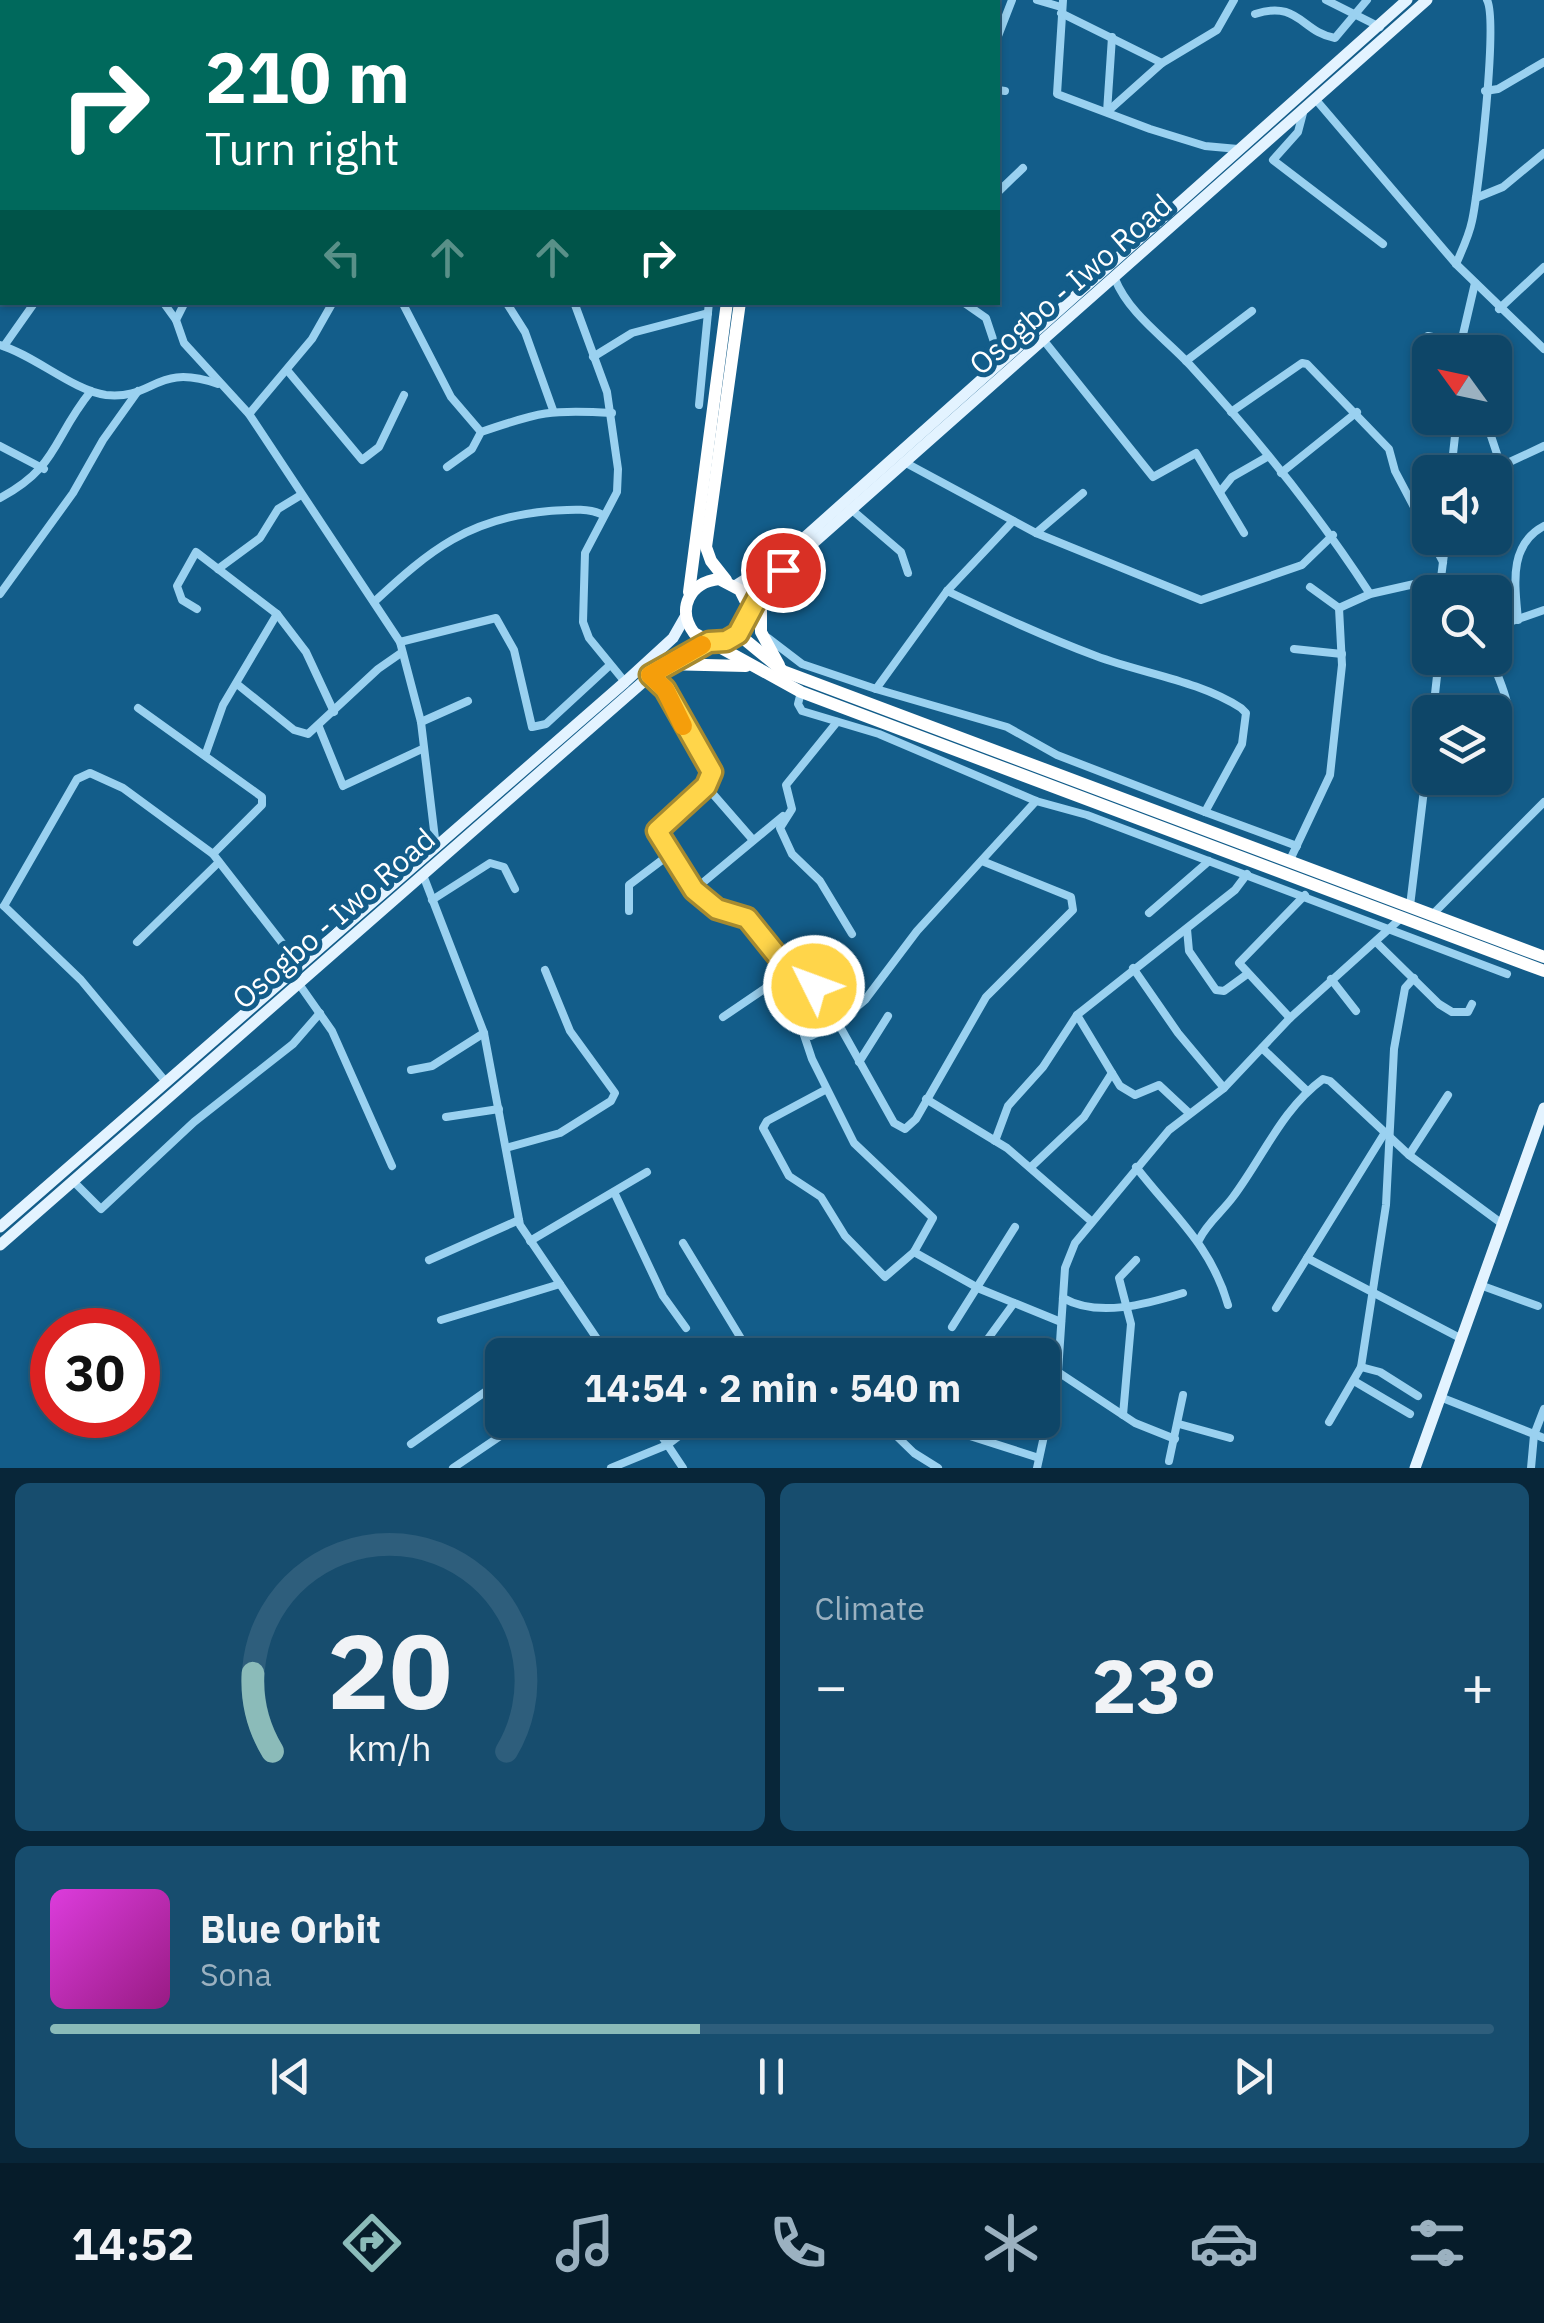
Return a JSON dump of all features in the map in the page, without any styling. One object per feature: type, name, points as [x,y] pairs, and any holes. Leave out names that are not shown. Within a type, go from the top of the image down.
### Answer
[{"type":"highway","points":[[728,305],[694,575],[687,600],[686,617],[694,633],[801,692],[996,764],[1289,862],[1544,956]]},
{"type":"highway","points":[[713,642],[738,634],[749,608],[711,561],[706,547],[740,305]]},
{"type":"highway","points":[[687,600],[700,584],[732,584]]},
{"type":"highway","points":[[761,591],[761,632],[784,671]]},
{"type":"highway","points":[[738,634],[784,671],[1112,802],[1230,862],[1396,925],[1544,970]]},
{"type":"highway","points":[[664,664],[718,662],[750,666]]},
{"type":"main road","name":"Osogbo - Iwo Road","points":[[732,584],[786,553],[1407,0]]},
{"type":"main road","name":"Osogbo - Iwo Road","points":[[749,608],[761,591],[1427,0]]},
{"type":"main road","name":"Osogbo - Iwo Road","points":[[0,1227],[594,710],[672,638],[686,617]]},
{"type":"main road","name":"Osogbo - Iwo Road","points":[[0,1245],[650,675],[664,664],[713,642]]},
{"type":"main road","points":[[1415,1468],[1544,1108]]},
{"type":"street","points":[[1000,31],[1012,0]]},
{"type":"street","points":[[1037,0],[1062,7],[1162,63]]},
{"type":"street","points":[[1108,112],[1162,63],[1217,30],[1234,0]]},
{"type":"street","points":[[1326,0],[1380,26]]},
{"type":"street","points":[[1255,14],[1265,9],[1291,10],[1332,38],[1367,0]]},
{"type":"street","points":[[1456,264],[1468,237],[1476,198],[1493,12],[1486,0]]},
{"type":"street","points":[[1062,7],[1058,94],[1205,146],[1242,150]]},
{"type":"street","points":[[1108,112],[1112,37]]},
{"type":"street","points":[[1485,90],[1498,88],[1544,62]]},
{"type":"street","points":[[1317,101],[1456,264],[1544,349]]},
{"type":"street","points":[[1303,113],[1298,132],[1273,160],[1383,244]]},
{"type":"street","points":[[1476,198],[1504,187],[1544,153]]},
{"type":"street","points":[[1000,190],[1023,168]]},
{"type":"street","points":[[1499,309],[1544,267]]},
{"type":"street","points":[[1115,279],[1129,303],[1186,360],[1333,535],[1370,594]]},
{"type":"street","points":[[1463,335],[1475,283]]},
{"type":"street","points":[[33,305],[2,345],[91,391],[138,391],[179,374],[218,384]]},
{"type":"street","points":[[165,305],[184,342],[249,414],[400,642],[421,722],[436,847]]},
{"type":"street","points":[[176,320],[184,305]]},
{"type":"street","points":[[249,414],[287,370],[331,305]]},
{"type":"street","points":[[404,305],[451,398],[482,432]]},
{"type":"street","points":[[508,305],[525,332],[553,410]]},
{"type":"street","points":[[575,305],[612,413],[618,488],[584,553],[584,622],[590,638],[625,682]]},
{"type":"street","points":[[699,404],[709,305]]},
{"type":"street","points":[[968,305],[986,318],[994,342],[1017,348]]},
{"type":"street","points":[[1186,360],[1252,311]]},
{"type":"street","points":[[592,353],[632,333],[708,313]]},
{"type":"street","points":[[1045,342],[1152,476],[1196,453],[1244,533]]},
{"type":"street","points":[[1231,412],[1304,362],[1389,449],[1395,471],[1443,562]]},
{"type":"street","points":[[287,370],[362,460],[372,456],[384,439],[404,395]]},
{"type":"street","points":[[0,498],[44,469],[73,412],[91,391]]},
{"type":"street","points":[[0,594],[73,493],[138,391]]},
{"type":"street","points":[[448,467],[472,450],[482,432],[553,410],[612,413]]},
{"type":"street","points":[[1281,473],[1357,412]]},
{"type":"street","points":[[1491,435],[1503,467],[1544,446]]},
{"type":"street","points":[[0,446],[44,469]]},
{"type":"street","points":[[1220,492],[1232,477],[1267,457]]},
{"type":"street","points":[[906,463],[1036,533],[1201,600],[1302,565],[1333,535]]},
{"type":"street","points":[[1036,533],[1083,493]]},
{"type":"street","points":[[218,569],[260,538],[278,510],[301,495]]},
{"type":"street","points":[[374,602],[436,546],[484,522],[562,510],[603,514]]},
{"type":"street","points":[[852,510],[901,552],[908,574]]},
{"type":"street","points":[[876,689],[947,591],[1013,521]]},
{"type":"street","points":[[1518,620],[1514,577],[1522,546],[1529,534],[1544,526]]},
{"type":"street","points":[[197,610],[178,594],[188,560],[199,554],[277,614],[306,652],[334,712]]},
{"type":"street","points":[[1441,575],[1444,555]]},
{"type":"street","points":[[1339,608],[1370,594],[1412,585]]},
{"type":"street","points":[[1310,587],[1339,608]]},
{"type":"street","points":[[947,591],[1012,623],[1096,656],[1150,670],[1241,708],[1246,713],[1242,744],[1205,812]]},
{"type":"street","points":[[1289,862],[1330,775],[1342,654],[1339,608]]},
{"type":"street","points":[[1512,622],[1544,610]]},
{"type":"street","points":[[206,753],[214,725],[277,614]]},
{"type":"street","points":[[400,642],[496,618],[514,650],[532,728],[546,724],[610,665]]},
{"type":"street","points":[[761,632],[802,664],[1007,727],[1057,755],[1297,846]]},
{"type":"street","points":[[1294,649],[1342,654]]},
{"type":"street","points":[[237,684],[294,730],[308,734],[319,728],[378,668],[401,653]]},
{"type":"street","points":[[650,675],[665,689],[712,772],[706,786],[659,826],[658,835],[694,890],[717,909],[747,918],[792,970],[800,984],[806,1032],[826,1090],[854,1143],[933,1218],[914,1252],[885,1277],[844,1236],[821,1197],[789,1176],[763,1128],[767,1121],[826,1090]]},
{"type":"street","points":[[801,692],[798,704],[802,711],[879,734],[1036,801],[1087,815],[1209,861],[1230,862],[1247,874],[1396,925],[1507,974]]},
{"type":"street","points":[[421,722],[468,701]]},
{"type":"street","points":[[137,942],[263,801],[206,753],[138,708]]},
{"type":"street","points":[[837,722],[786,785],[792,809],[780,828],[781,836],[820,881],[852,934]]},
{"type":"street","points":[[319,728],[343,786],[422,749]]},
{"type":"street","points":[[990,781],[996,764]]},
{"type":"street","points":[[167,1082],[81,980],[2,907],[82,774],[102,776],[216,858],[300,966]]},
{"type":"street","points":[[706,786],[753,840]]},
{"type":"street","points":[[1410,906],[1423,795]]},
{"type":"street","points":[[806,1032],[838,1024],[864,1000],[917,931],[1036,801]]},
{"type":"street","points":[[1432,915],[1544,802]]},
{"type":"street","points":[[694,890],[792,809]]},
{"type":"street","points":[[629,911],[629,884],[670,854]]},
{"type":"street","points":[[838,1024],[894,1123],[905,1129],[916,1119],[986,998],[1073,910],[1072,897],[982,860]]},
{"type":"street","points":[[1150,913],[1209,861]]},
{"type":"street","points":[[432,900],[490,863],[504,868],[516,889]]},
{"type":"street","points":[[995,1141],[1008,1106],[1043,1067],[1077,1016],[1236,890],[1247,874]]},
{"type":"street","points":[[423,875],[484,1033],[518,1220],[597,1338]]},
{"type":"street","points":[[1290,1018],[1246,975],[1240,959],[1304,895]]},
{"type":"street","points":[[1060,1339],[1069,1254],[1091,1221],[1189,1113],[1224,1088],[1331,979],[1396,925]]},
{"type":"street","points":[[1187,930],[1190,951],[1203,977],[1216,990],[1224,991],[1246,975]]},
{"type":"street","points":[[1378,943],[1452,1012],[1468,1012],[1472,1004]]},
{"type":"street","points":[[800,984],[814,986],[848,957]]},
{"type":"street","points":[[723,1017],[792,970],[833,968]]},
{"type":"street","points":[[1134,968],[1178,1033],[1224,1088]]},
{"type":"street","points":[[506,1148],[560,1133],[614,1097],[570,1032],[545,970]]},
{"type":"street","points":[[1329,1422],[1360,1367],[1393,1140],[1394,1049],[1405,988],[1414,978]]},
{"type":"street","points":[[1331,979],[1356,1011]]},
{"type":"street","points":[[298,984],[320,1013],[392,1166]]},
{"type":"street","points":[[73,1181],[101,1209],[194,1122],[292,1044],[320,1013]]},
{"type":"street","points":[[860,1062],[888,1016]]},
{"type":"street","points":[[1077,1016],[1120,1086],[1135,1096],[1159,1085],[1189,1113]]},
{"type":"street","points":[[411,1070],[432,1066],[484,1033]]},
{"type":"street","points":[[1262,1048],[1307,1091]]},
{"type":"street","points":[[1031,1167],[1084,1117],[1112,1072]]},
{"type":"street","points":[[1199,1240],[1204,1228],[1230,1202],[1258,1161],[1266,1140],[1307,1091],[1323,1079],[1330,1081],[1409,1156],[1502,1223]]},
{"type":"street","points":[[1409,1156],[1448,1096]]},
{"type":"street","points":[[926,1098],[1031,1167],[1091,1221]]},
{"type":"street","points":[[446,1118],[500,1109]]},
{"type":"street","points":[[1276,1308],[1384,1134]]},
{"type":"street","points":[[1136,1167],[1218,1268],[1228,1305]]},
{"type":"street","points":[[530,1242],[647,1172]]},
{"type":"street","points":[[616,1194],[663,1296],[686,1328]]},
{"type":"street","points":[[429,1260],[518,1220]]},
{"type":"street","points":[[952,1327],[980,1289],[1015,1227]]},
{"type":"street","points":[[1187,1227],[1204,1228]]},
{"type":"street","points":[[683,1243],[741,1338]]},
{"type":"street","points":[[914,1252],[980,1289],[1061,1322]]},
{"type":"street","points":[[1307,1258],[1462,1338]]},
{"type":"street","points":[[1124,1415],[1132,1350],[1120,1278],[1136,1260]]},
{"type":"street","points":[[441,1320],[560,1284]]},
{"type":"street","points":[[1480,1285],[1538,1306]]},
{"type":"street","points":[[1063,1298],[1075,1305],[1127,1307],[1184,1293]]},
{"type":"street","points":[[988,1338],[1014,1303]]},
{"type":"street","points":[[1360,1367],[1380,1372],[1418,1396]]},
{"type":"street","points":[[1060,1373],[1124,1415],[1175,1439]]},
{"type":"street","points":[[1354,1381],[1410,1414]]},
{"type":"street","points":[[412,1444],[485,1392]]},
{"type":"street","points":[[1168,1461],[1183,1396]]},
{"type":"street","points":[[1440,1397],[1539,1436]]},
{"type":"street","points":[[1530,1468],[1544,1410]]},
{"type":"street","points":[[1179,1424],[1230,1438]]},
{"type":"street","points":[[453,1468],[497,1438]]},
{"type":"street","points":[[662,1438],[683,1468]]},
{"type":"street","points":[[612,1468],[674,1438]]},
{"type":"street","points":[[899,1438],[938,1468]]},
{"type":"street","points":[[972,1438],[1038,1463],[1043,1438]]},
{"type":"slow traffic","points":[[683,726],[665,689],[650,675],[702,645]]},
{"type":"route","points":[[783,570],[749,608],[738,634],[726,641],[709,642],[650,675],[665,689],[677,717],[712,772],[706,786],[662,821],[657,831],[694,890],[717,909],[747,918],[800,984],[814,986]]}]
